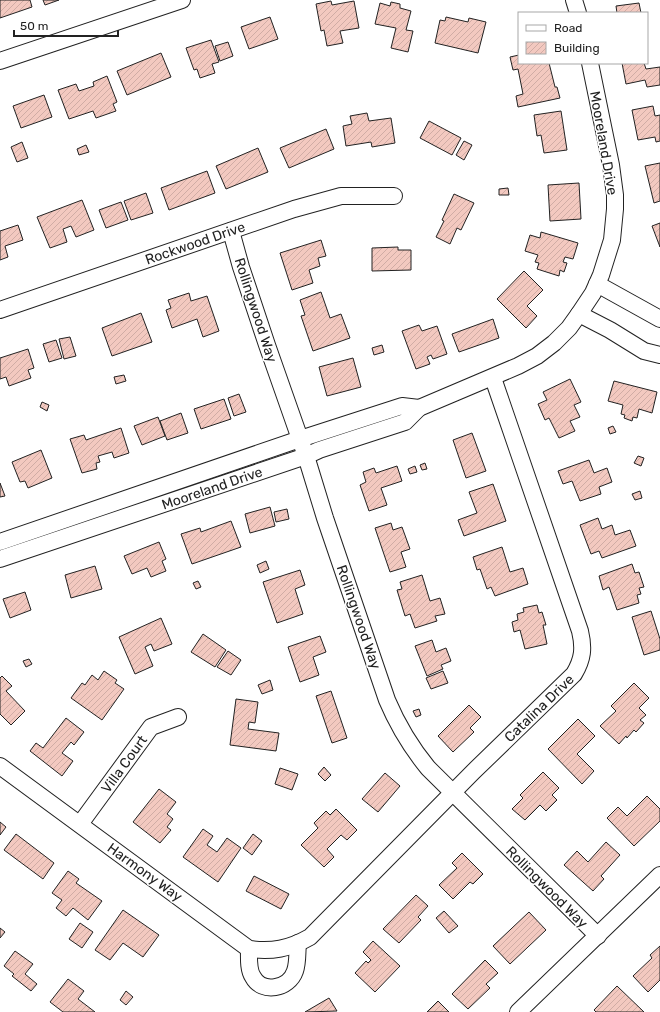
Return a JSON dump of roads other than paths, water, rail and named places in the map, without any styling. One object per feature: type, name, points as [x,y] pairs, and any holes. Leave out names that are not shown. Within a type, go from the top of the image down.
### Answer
[{"type":"street","points":[[0,62],[182,0]]},
{"type":"street","points":[[574,0],[578,12]]},
{"type":"street","name":"Mooreland Drive","points":[[0,559],[306,456],[318,450],[405,422],[419,408],[493,378],[518,366],[537,356],[559,338],[569,328],[593,293],[603,269],[612,240],[615,209],[613,180],[590,64]]},
{"type":"street","name":"Rockwood Drive","points":[[0,310],[294,209],[341,196],[394,196]]},
{"type":"street","name":"Rollingwood Way","points":[[231,231],[248,288],[306,456],[325,518],[387,700],[404,736],[428,768],[453,794],[598,936]]},
{"type":"street","points":[[597,284],[660,319]]},
{"type":"street","points":[[579,314],[610,330],[644,351],[660,356]]},
{"type":"street","name":"Catalina Drive","points":[[298,943],[313,934],[530,716],[574,674],[580,665],[583,654],[583,643],[576,618],[493,378]]},
{"type":"street","name":"Mooreland Drive","points":[[0,542],[300,439],[402,406],[419,408]]},
{"type":"street","name":"Villa Court","points":[[80,824],[151,727],[178,717]]},
{"type":"street","name":"Harmony Way","points":[[0,766],[249,949]]},
{"type":"street","points":[[518,1012],[660,875]]},
{"type":"street","points":[[298,943],[296,966],[293,976],[287,982],[275,988],[267,988],[253,977],[249,949],[264,951],[276,950],[298,943]]}]
